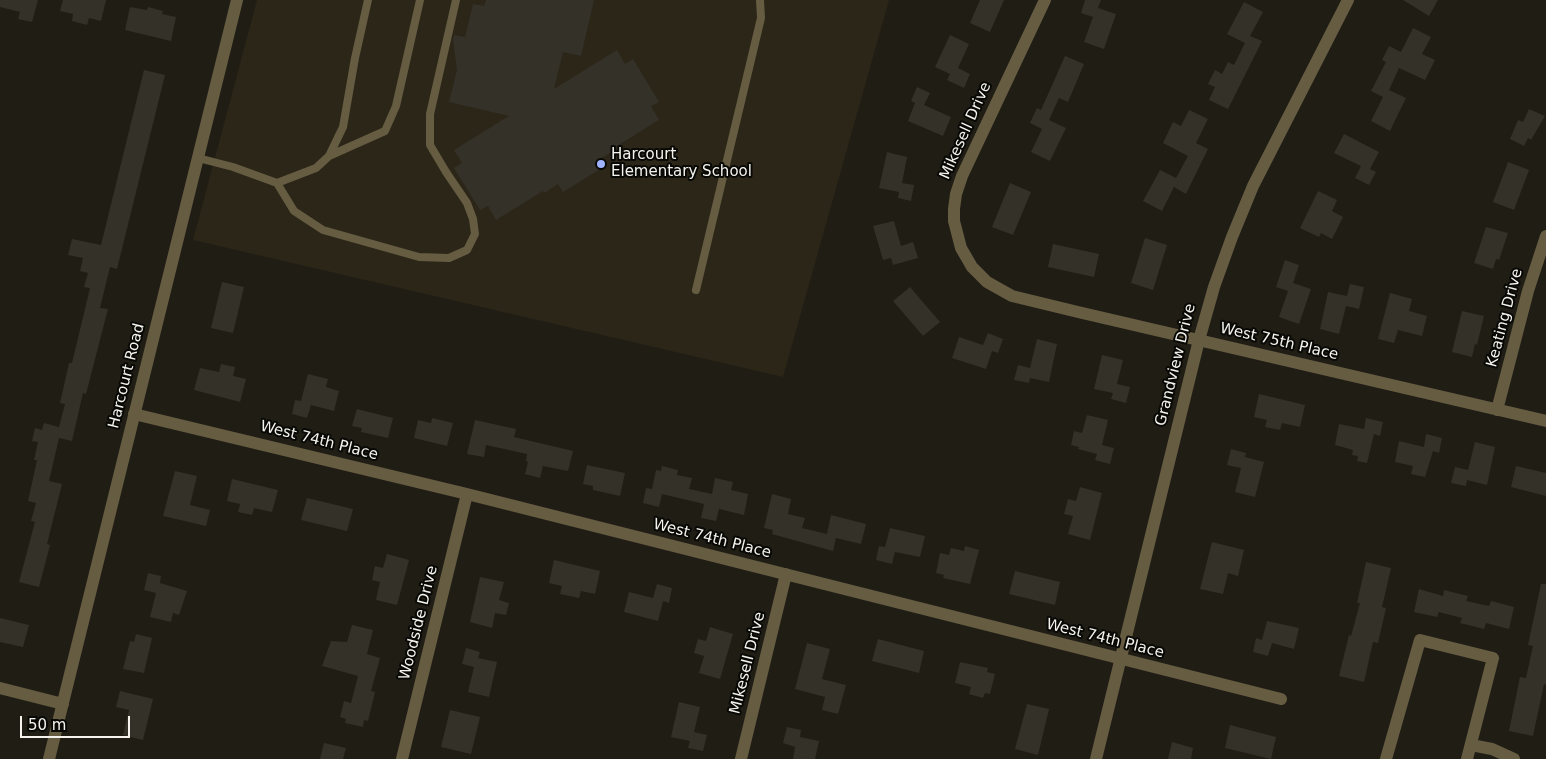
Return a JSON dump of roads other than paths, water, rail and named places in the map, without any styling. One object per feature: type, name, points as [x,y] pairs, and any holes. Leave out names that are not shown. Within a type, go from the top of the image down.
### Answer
[{"type":"street","name":"Harcourt Road","points":[[49,759],[237,0]]},
{"type":"street","name":"Mikesell Drive","points":[[1006,293],[982,277],[964,255],[955,228],[954,202],[962,176],[1045,0]]},
{"type":"street","name":"Grandview Drive","points":[[1096,759],[1199,340],[1214,287],[1242,211],[1348,0]]},
{"type":"street","name":"Keating Drive","points":[[1498,410],[1528,291],[1546,236]]},
{"type":"street","name":"West 75th Place","points":[[1006,293],[1078,312],[1546,421]]},
{"type":"street","name":"West 74th Place","points":[[134,414],[467,494],[1281,699]]},
{"type":"street","name":"Woodside Drive","points":[[402,759],[467,494]]},
{"type":"street","name":"Mikesell Drive","points":[[741,759],[786,574]]},
{"type":"street","points":[[1386,759],[1420,640],[1493,658],[1468,759]]},
{"type":"street","points":[[0,688],[63,704]]},
{"type":"street","points":[[1471,745],[1492,749],[1514,759]]},
{"type":"lane","points":[[330,156],[343,127],[355,58],[368,0]]},
{"type":"lane","points":[[277,183],[316,168],[330,156],[385,131],[396,106],[420,0]]},
{"type":"lane","points":[[198,158],[233,167],[277,183],[294,212],[323,230],[419,256],[449,258],[467,250],[475,234],[473,219],[467,203],[430,145],[430,114],[456,0]]},
{"type":"lane","points":[[696,290],[761,18],[760,0]]},
{"type":"place","name":"Harcourt Elementary School","points":[[601,164]]}]
